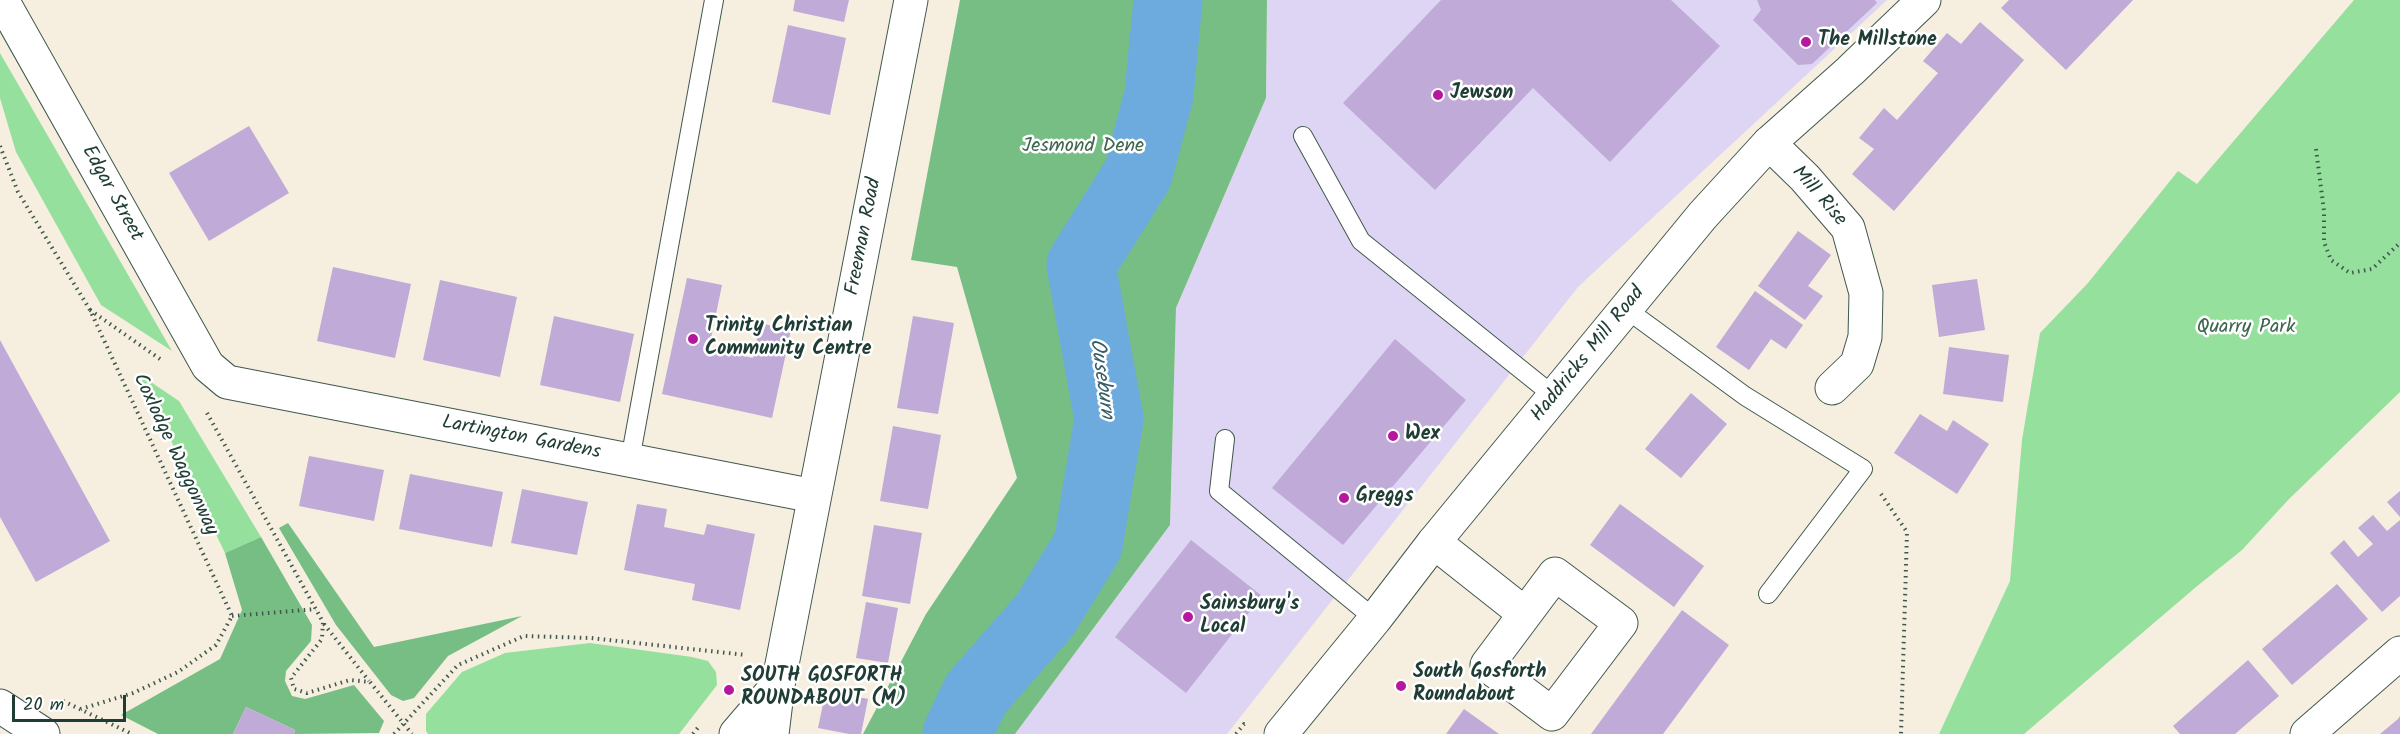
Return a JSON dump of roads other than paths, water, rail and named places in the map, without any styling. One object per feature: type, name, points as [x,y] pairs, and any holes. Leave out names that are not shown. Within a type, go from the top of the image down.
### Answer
[{"type":"street","name":"Edgar Street","points":[[2,0],[208,366],[227,382]]},
{"type":"street","name":"Freeman Road","points":[[772,734],[778,685],[911,0]]},
{"type":"street","name":"Haddricks Mill Road","points":[[1281,734],[1375,619],[1434,542],[1703,215],[1769,143],[1850,71],[1924,0]]},
{"type":"street","name":"Mill Rise","points":[[1769,143],[1805,178],[1848,228],[1866,293],[1865,337],[1857,364],[1832,388]]},
{"type":"street","name":"Lartington Gardens","points":[[227,382],[814,496]]},
{"type":"street","points":[[1434,542],[1526,614]]},
{"type":"street","points":[[2307,734],[2400,653]]},
{"type":"street","name":"Freeman Road","points":[[736,734],[778,685]]},
{"type":"street","points":[[0,706],[43,734]]},
{"type":"lane","points":[[630,460],[714,0]]},
{"type":"lane","points":[[1304,136],[1361,241],[1554,396]]},
{"type":"lane","points":[[1626,309],[1745,396],[1863,469],[1768,594]]},
{"type":"lane","points":[[1225,439],[1219,491],[1375,619]]},
{"type":"waterway","name":"Ouseburn","points":[[957,734],[976,694],[1045,615],[1088,545],[1109,419],[1081,265],[1138,174],[1159,95],[1168,0]]},
{"type":"place","name":"The Millstone","points":[[1806,42]]},
{"type":"place","name":"Jewson","points":[[1438,95]]},
{"type":"place","name":"Trinity Christian Community Centre","points":[[693,339]]},
{"type":"place","name":"Wex","points":[[1393,436]]},
{"type":"place","name":"Greggs","points":[[1344,498]]},
{"type":"place","name":"Sainsbury's Local","points":[[1188,617]]},
{"type":"place","name":"South Gosforth Roundabout","points":[[1401,686]]},
{"type":"place","name":"SOUTH GOSFORTH ROUNDABOUT (M)","points":[[729,690]]},
{"type":"park label","name":"Jesmond Dene","points":[[1083,148]]},
{"type":"park label","name":"Quarry Park","points":[[2246,329]]}]
